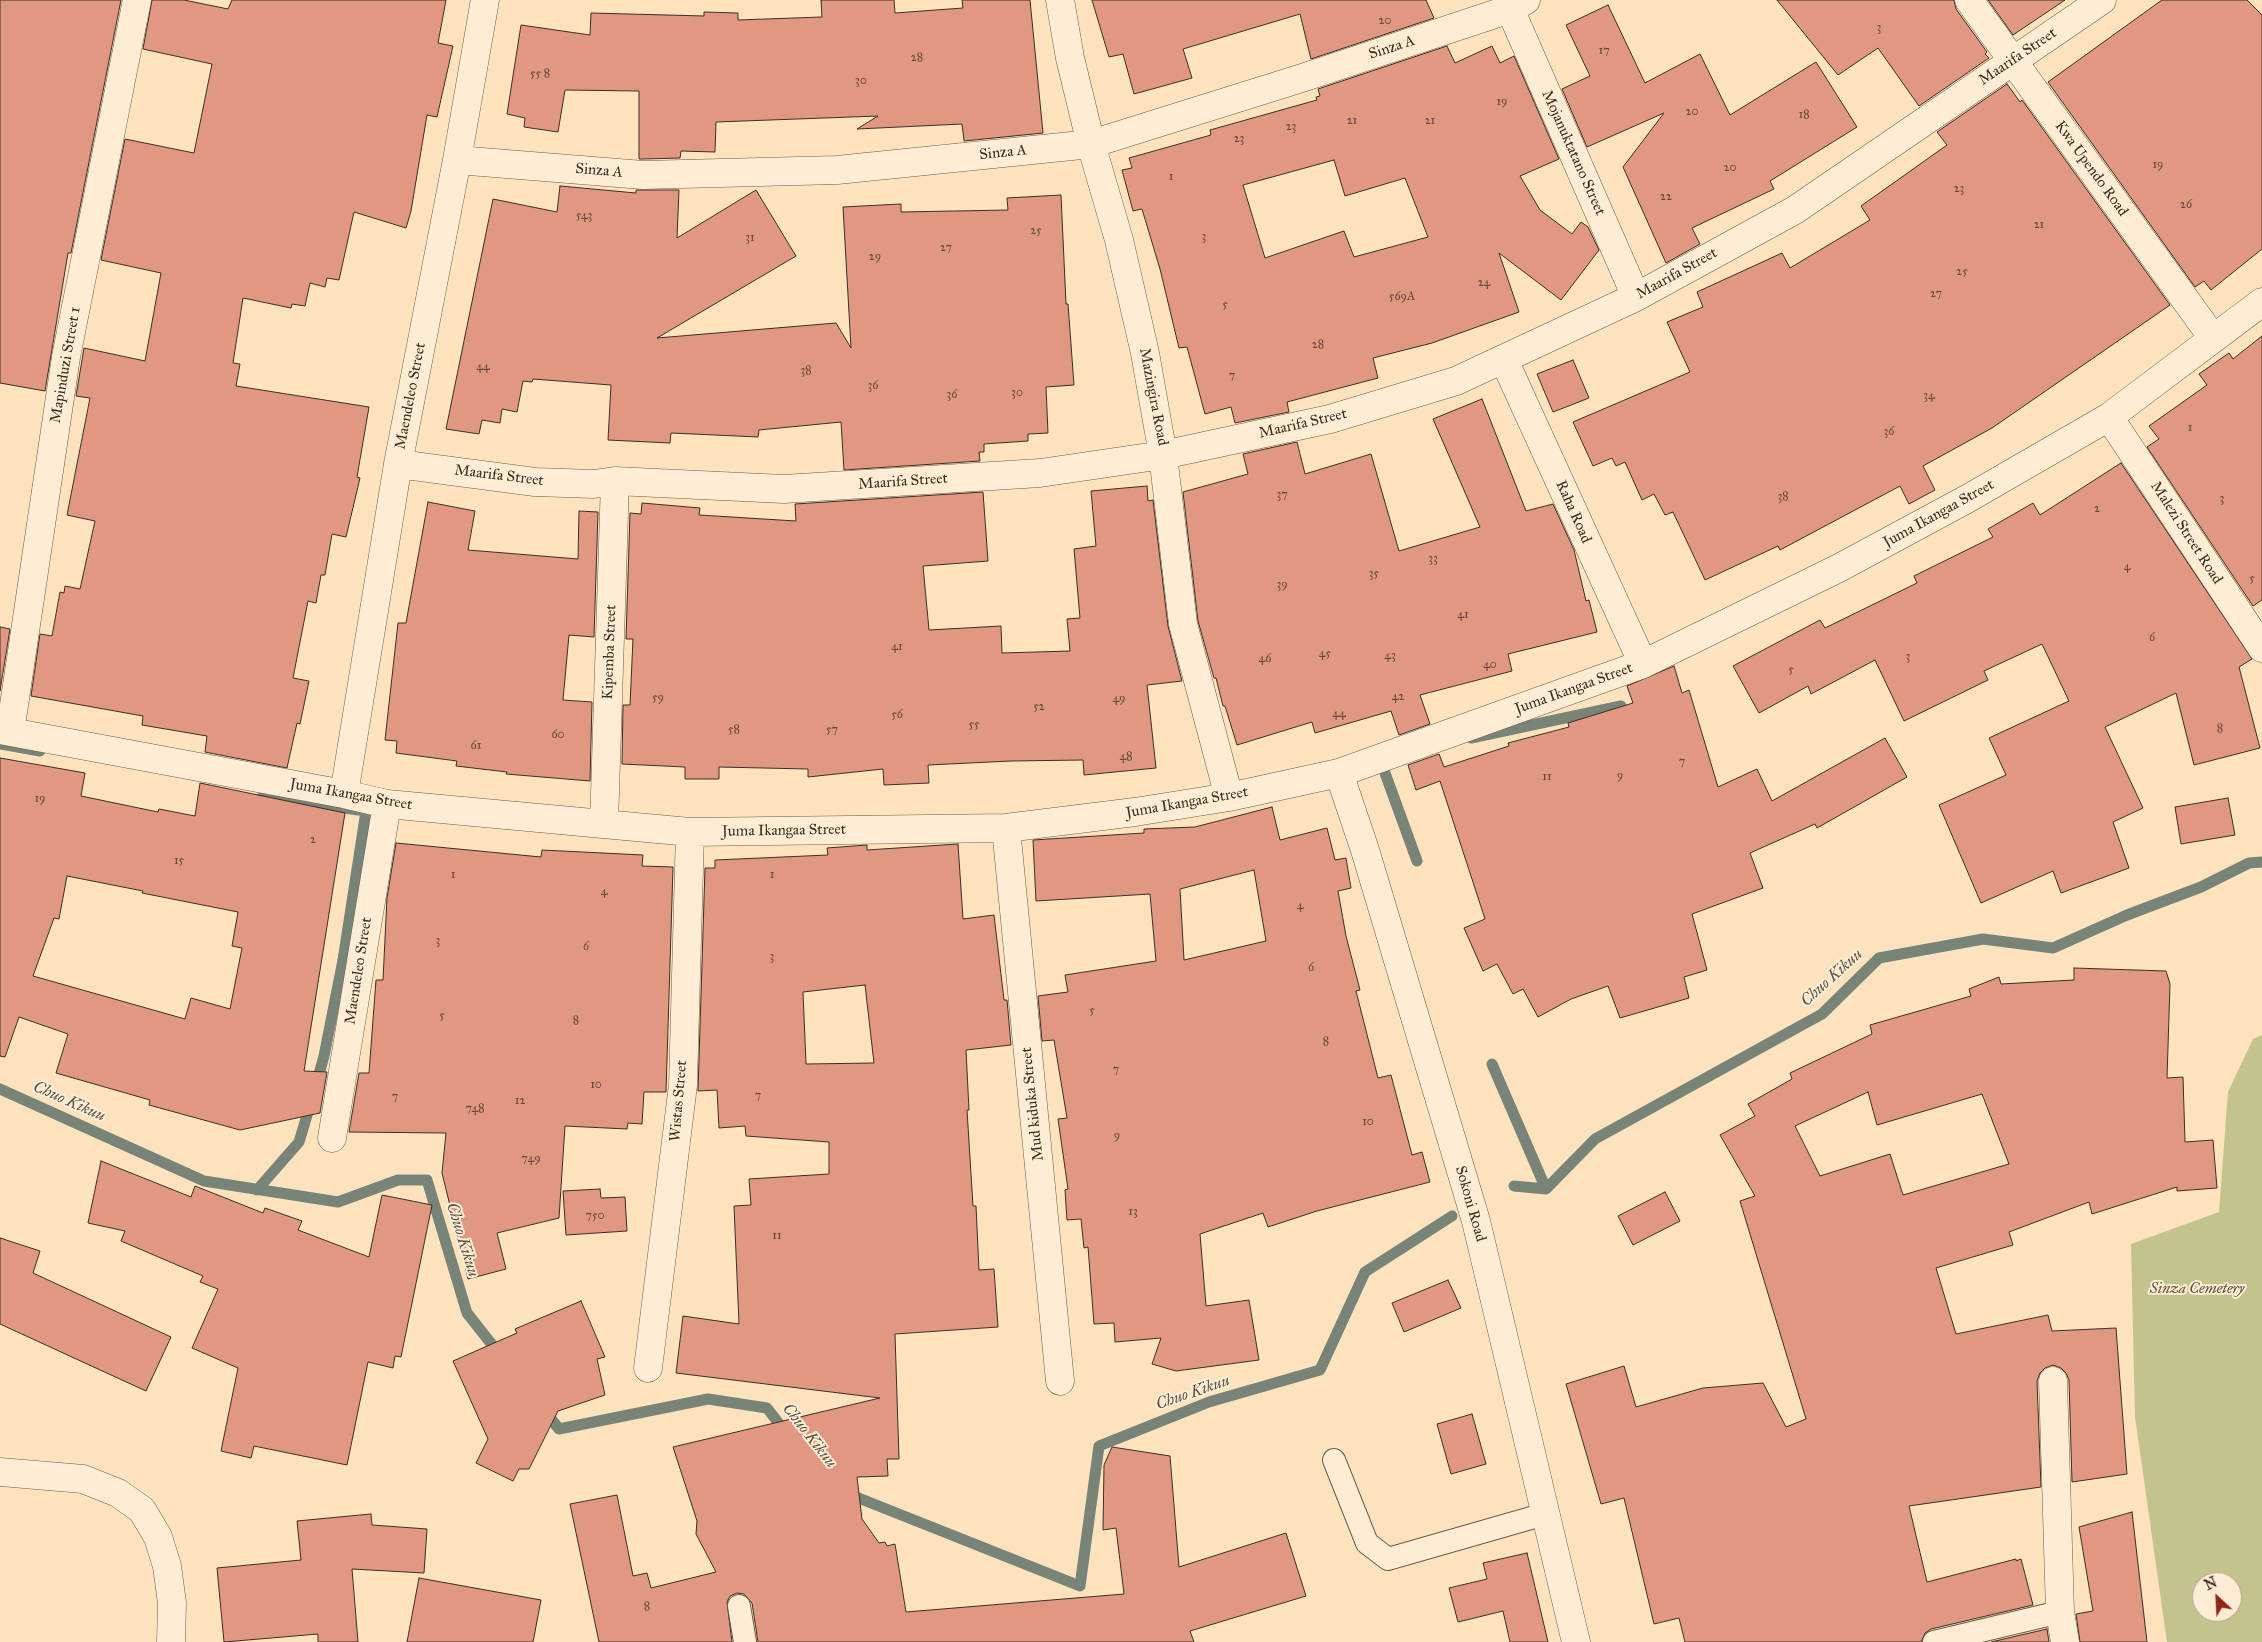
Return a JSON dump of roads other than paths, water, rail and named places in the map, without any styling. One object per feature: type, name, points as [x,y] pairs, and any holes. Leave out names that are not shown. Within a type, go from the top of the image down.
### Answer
[{"type":"street","name":"Mapinduzi Street 1","points":[[5,731],[66,357],[137,0]]},
{"type":"street","name":"Maendeleo Street","points":[[344,794],[398,464],[457,160],[484,0]]},
{"type":"street","name":"Mazingira Road","points":[[1060,0],[1070,58],[1091,144],[1119,240],[1145,353],[1164,455],[1183,624],[1229,797]]},
{"type":"street","name":"Kwa Upendo Road","points":[[1969,0],[2213,338]]},
{"type":"street","name":"Maarifa Street","points":[[398,464],[535,482],[594,484],[615,481],[784,489],[1040,473],[1164,455],[1330,418],[1456,381],[1636,297],[1795,210],[2102,0]]},
{"type":"street","name":"Sinza A","points":[[457,160],[643,175],[828,171],[1091,144],[1302,78],[1518,4]]},
{"type":"street","name":"Mojanuktatano Street","points":[[1518,4],[1636,297]]},
{"type":"street","name":"Juma Ikangaa Street","points":[[5,731],[344,794],[387,804],[690,832],[1006,828],[1135,812],[1229,797],[1339,773],[1642,664],[1848,564],[1967,499],[2109,417],[2262,302]]},
{"type":"street","name":"Raha Road","points":[[1504,360],[1642,664]]},
{"type":"street","name":"Malezi Street Road","points":[[2109,417],[2262,648]]},
{"type":"street","name":"Kipemba Street","points":[[604,824],[615,481]]},
{"type":"street","name":"Sokoni Road","points":[[1339,773],[1365,850],[1476,1221],[1544,1514],[1576,1642]]},
{"type":"street","name":"Maendeleo Street","points":[[332,1138],[387,804]]},
{"type":"street","name":"Mud kiduka Street","points":[[1006,828],[1060,1381]]},
{"type":"street","name":"Wistas Street","points":[[648,1368],[683,1085],[690,832]]},
{"type":"street","points":[[2053,1381],[2060,1612],[2065,1642]]},
{"type":"street","points":[[0,1472],[82,1479],[118,1493],[142,1510],[158,1537],[167,1566],[172,1603],[171,1642]]},
{"type":"lane","points":[[1334,1460],[1367,1543],[1388,1558],[1544,1514]]},
{"type":"lane","points":[[739,1606],[745,1642]]},
{"type":"lane","points":[[1934,1642],[2060,1612]]},
{"type":"waterway","points":[[1471,738],[1621,706]]},
{"type":"waterway","points":[[0,744],[40,751]]},
{"type":"waterway","points":[[1386,760],[1381,762],[1417,861]]},
{"type":"waterway","points":[[262,797],[366,811],[343,960],[324,1056],[316,1085]]},
{"type":"waterway","name":"Chuo Kikuu","points":[[1514,1186],[1546,1189],[1595,1139],[1822,1014],[1879,958],[1983,939],[2053,948],[2127,915],[2201,887],[2249,863],[2262,862]]},
{"type":"waterway","points":[[1492,1064],[1546,1189]]},
{"type":"waterway","name":"Chuo Kikuu","points":[[0,1089],[204,1181],[338,1202],[398,1180],[427,1180],[467,1313],[501,1356]]},
{"type":"waterway","points":[[257,1190],[299,1142],[311,1102]]},
{"type":"waterway","name":"Chuo Kikuu","points":[[846,1493],[1080,1586],[1099,1446],[1209,1402],[1320,1370],[1365,1272],[1452,1216]]},
{"type":"waterway","name":"Chuo Kikuu","points":[[544,1410],[559,1429],[708,1399],[767,1408],[787,1434]]},
{"type":"park label","name":"Sinza Cemetery","points":[[2197,1289]]}]
